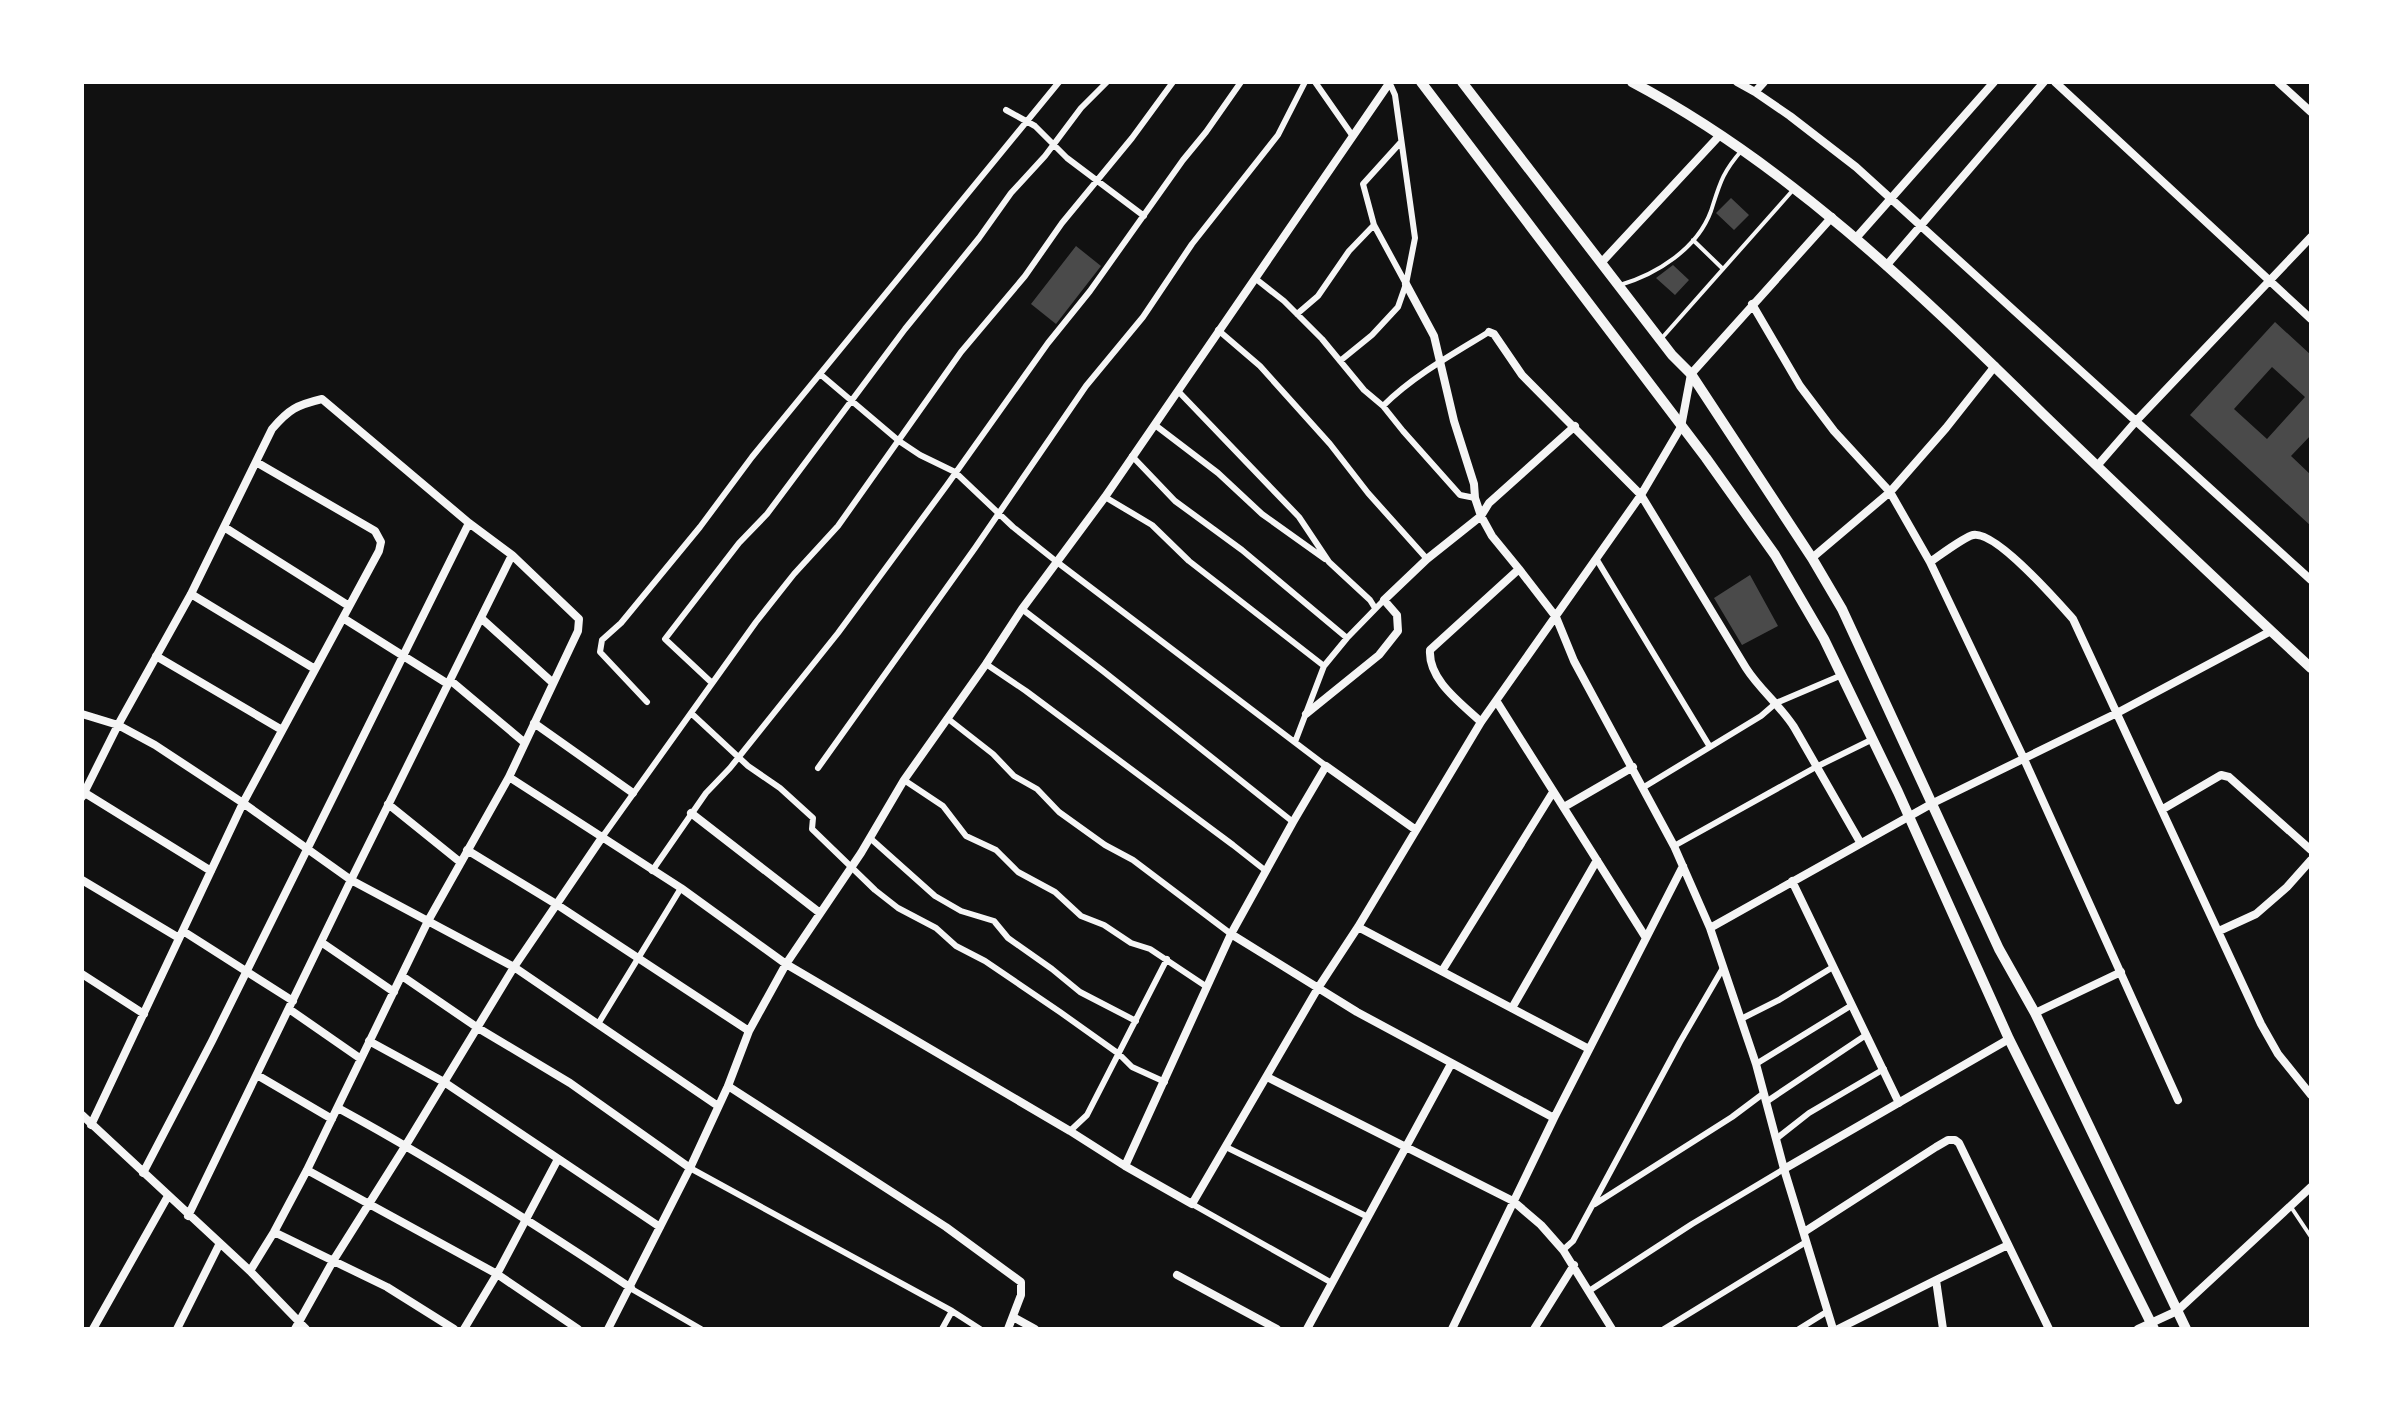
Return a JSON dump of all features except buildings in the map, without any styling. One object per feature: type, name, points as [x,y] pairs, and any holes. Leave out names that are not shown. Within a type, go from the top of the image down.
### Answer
[{"type":"street","points":[[647,702],[600,652],[602,640],[621,623],[700,527],[752,457],[1059,82]]},
{"type":"street","points":[[712,683],[665,639],[739,543],[767,514],[1011,193],[1081,108],[1107,82]]},
{"type":"street","points":[[82,1115],[250,1271],[300,1327],[333,1261],[514,967],[633,793],[756,622],[838,526],[961,352],[1025,276],[1062,223],[1132,138],[1173,82]]},
{"type":"street","points":[[652,871],[706,793],[838,633],[1241,82]]},
{"type":"street","points":[[818,768],[1086,386],[1143,317],[1192,244],[1278,135],[1305,82]]},
{"type":"street","points":[[1315,82],[1352,135]]},
{"type":"street","points":[[1421,82],[1732,493],[1811,613],[1873,739],[2009,1039],[2153,1327]]},
{"type":"street","points":[[1462,82],[1660,340],[1691,374],[1812,558],[1856,637],[1999,949],[2035,1013],[2186,1329]]},
{"type":"street","points":[[1632,82],[1720,135],[1832,217],[1995,366],[2311,668]]},
{"type":"street","points":[[1737,82],[1829,145],[1891,198],[2311,580]]},
{"type":"street","points":[[1755,92],[1764,82]]},
{"type":"street","points":[[1856,238],[1994,82]]},
{"type":"street","points":[[1886,266],[2044,82]]},
{"type":"street","points":[[2055,82],[2311,319]]},
{"type":"street","points":[[2278,82],[2311,112]]},
{"type":"street","points":[[608,1329],[690,1168],[728,1086],[749,1031],[786,964],[851,868],[904,780],[1022,609],[1105,497],[1388,85],[1394,90],[1415,238],[1398,307],[1372,335],[1340,361]]},
{"type":"street","points":[[1006,110],[1027,121],[1067,158],[1144,216]]},
{"type":"street","points":[[1601,263],[1720,135]]},
{"type":"street","points":[[1401,142],[1363,184],[1374,225],[1434,336],[1481,516],[1492,536],[1556,617],[1574,661],[1674,846],[1710,928],[1756,1064],[1784,1169],[1836,1329],[2008,1245]]},
{"type":"street","points":[[1192,1204],[1318,988],[1481,722],[1641,495],[1681,427],[1691,374],[1832,217]]},
{"type":"street","points":[[1297,314],[1318,296],[1349,251],[1374,225]]},
{"type":"street","points":[[2097,466],[2311,237]]},
{"type":"street","points":[[1256,279],[1297,314],[1460,495],[1475,498]]},
{"type":"street","points":[[1752,304],[1800,386],[1834,431],[1890,492],[1930,562],[2024,759],[2178,1100]]},
{"type":"street","points":[[1218,330],[1260,366],[1427,559]]},
{"type":"street","points":[[1383,406],[1441,363],[1489,332],[1494,334],[1522,375],[1641,495],[1757,685],[1794,727],[1860,842]]},
{"type":"street","points":[[1812,558],[1890,492],[1995,366]]},
{"type":"street","points":[[820,374],[899,441],[955,472],[1057,562],[1326,766],[1416,830]]},
{"type":"street","points":[[1178,391],[1299,517],[1329,562]]},
{"type":"street","points":[[211,871],[83,795],[191,594],[272,429],[285,413],[299,405],[322,399],[469,523],[512,555],[579,619],[578,631],[509,777],[428,921],[307,1170],[250,1271]]},
{"type":"street","points":[[1155,425],[1218,473],[1262,514],[1329,562],[1375,608]]},
{"type":"street","points":[[1295,742],[1324,666],[1347,638],[1427,559],[1481,516],[1489,503],[1575,426]]},
{"type":"street","points":[[1132,456],[1175,501],[1242,550],[1347,638]]},
{"type":"street","points":[[91,1125],[243,803],[379,551],[381,542],[375,531],[256,462]]},
{"type":"street","points":[[1105,497],[1152,525],[1189,561],[1324,666]]},
{"type":"street","points":[[143,1173],[469,523]]},
{"type":"street","points":[[224,527],[349,606]]},
{"type":"street","points":[[1930,562],[1972,535],[1983,536],[2025,567],[2073,619],[2261,1024],[2278,1054],[2311,1095]]},
{"type":"street","points":[[188,1216],[512,555]]},
{"type":"street","points":[[1597,560],[1710,747]]},
{"type":"street","points":[[1481,722],[1444,687],[1429,661],[1430,650],[1519,569]]},
{"type":"street","points":[[191,594],[315,669]]},
{"type":"street","points":[[1306,714],[1379,655],[1398,631],[1397,615],[1384,600]]},
{"type":"street","points":[[1022,609],[1293,822]]},
{"type":"street","points":[[343,618],[449,682],[525,743]]},
{"type":"street","points":[[481,618],[553,683]]},
{"type":"street","points":[[1710,928],[1933,803],[2117,713],[2271,631]]},
{"type":"street","points":[[156,656],[282,730]]},
{"type":"street","points":[[986,664],[1266,871]]},
{"type":"street","points":[[1644,787],[1761,716],[1776,703],[1842,675]]},
{"type":"street","points":[[1497,702],[1646,938]]},
{"type":"street","points":[[691,713],[738,757],[780,788],[813,818],[812,829],[898,908],[936,928],[956,946],[985,961],[1119,1054],[1132,1067],[1165,1082]]},
{"type":"street","points":[[82,714],[118,725],[155,745],[351,880],[514,967],[718,1106]]},
{"type":"street","points":[[947,718],[993,754],[1014,776],[1037,789],[1059,812],[1105,845],[1133,860],[1231,934],[1451,1064],[1554,1118]]},
{"type":"street","points":[[534,723],[633,793]]},
{"type":"street","points":[[1674,846],[1873,739]]},
{"type":"street","points":[[1125,1166],[1231,934],[1326,766]]},
{"type":"street","points":[[1564,807],[1633,767]]},
{"type":"street","points":[[2163,809],[2221,775],[2229,777],[2311,850]]},
{"type":"street","points":[[509,777],[681,888],[786,964],[1125,1166],[1332,1283]]},
{"type":"street","points":[[904,780],[943,806],[966,836],[996,850],[1018,872],[1055,892],[1081,916],[1104,925],[1131,943],[1150,949],[1207,987]]},
{"type":"street","points":[[1442,971],[1553,792]]},
{"type":"street","points":[[388,804],[460,862]]},
{"type":"street","points":[[691,813],[820,913]]},
{"type":"street","points":[[870,838],[935,896],[961,911],[994,921],[1008,938],[1080,992],[1136,1021]]},
{"type":"street","points":[[467,850],[639,957],[749,1031]]},
{"type":"street","points":[[1512,1008],[1597,860]]},
{"type":"street","points":[[2219,931],[2256,914],[2287,887],[2311,860]]},
{"type":"street","points":[[1452,1329],[1554,1118],[1683,866]]},
{"type":"street","points":[[82,880],[246,971],[361,1059]]},
{"type":"street","points":[[1792,881],[1899,1103]]},
{"type":"street","points":[[598,1024],[681,888]]},
{"type":"street","points":[[1358,927],[1589,1049]]},
{"type":"street","points":[[321,942],[394,992]]},
{"type":"street","points":[[1070,1131],[1087,1115],[1167,959]]},
{"type":"street","points":[[1741,1019],[1833,967]]},
{"type":"street","points":[[1563,1250],[1573,1241],[1723,968]]},
{"type":"street","points":[[2035,1013],[2121,972]]},
{"type":"street","points":[[82,974],[144,1014]]},
{"type":"street","points":[[402,976],[478,1028],[570,1083],[690,1168],[980,1329]]},
{"type":"street","points":[[1756,1064],[1852,1005]]},
{"type":"street","points":[[1592,1206],[1866,1035]]},
{"type":"street","points":[[1589,1291],[1692,1224],[2009,1039]]},
{"type":"street","points":[[369,1041],[444,1082],[660,1227]]},
{"type":"street","points":[[1307,1329],[1451,1064]]},
{"type":"street","points":[[1776,1139],[1809,1113],[1884,1069]]},
{"type":"street","points":[[257,1075],[332,1119]]},
{"type":"street","points":[[1267,1077],[1513,1201],[1541,1225],[1563,1250],[1612,1329]]},
{"type":"street","points":[[728,1086],[946,1227],[1021,1282],[1021,1295],[1008,1329]]},
{"type":"street","points":[[338,1108],[406,1145],[701,1329]]},
{"type":"street","points":[[1664,1329],[1952,1140],[1959,1143],[2049,1329]]},
{"type":"street","points":[[1226,1147],[1368,1217]]},
{"type":"street","points":[[464,1329],[558,1159]]},
{"type":"street","points":[[307,1170],[497,1274],[578,1329]]},
{"type":"street","points":[[2138,1329],[2153,1327],[2177,1311],[2311,1187]]},
{"type":"street","points":[[93,1329],[168,1196]]},
{"type":"street","points":[[274,1232],[387,1287],[454,1329]]},
{"type":"street","points":[[177,1329],[220,1243]]},
{"type":"street","points":[[1534,1329],[1574,1265]]},
{"type":"street","points":[[1177,1275],[1277,1329]]},
{"type":"street","points":[[1936,1280],[1943,1329]]},
{"type":"street","points":[[942,1329],[952,1311]]},
{"type":"street","points":[[1799,1329],[1828,1311]]},
{"type":"street","points":[[1013,1317],[1035,1329]]},
{"type":"lane","points":[[1618,286],[1651,273],[1693,240],[1710,212],[1727,167],[1742,150]]},
{"type":"lane","points":[[1660,340],[1794,188]]},
{"type":"lane","points":[[1693,240],[1723,269]]},
{"type":"lane","points":[[2291,1207],[2311,1237]]}]
